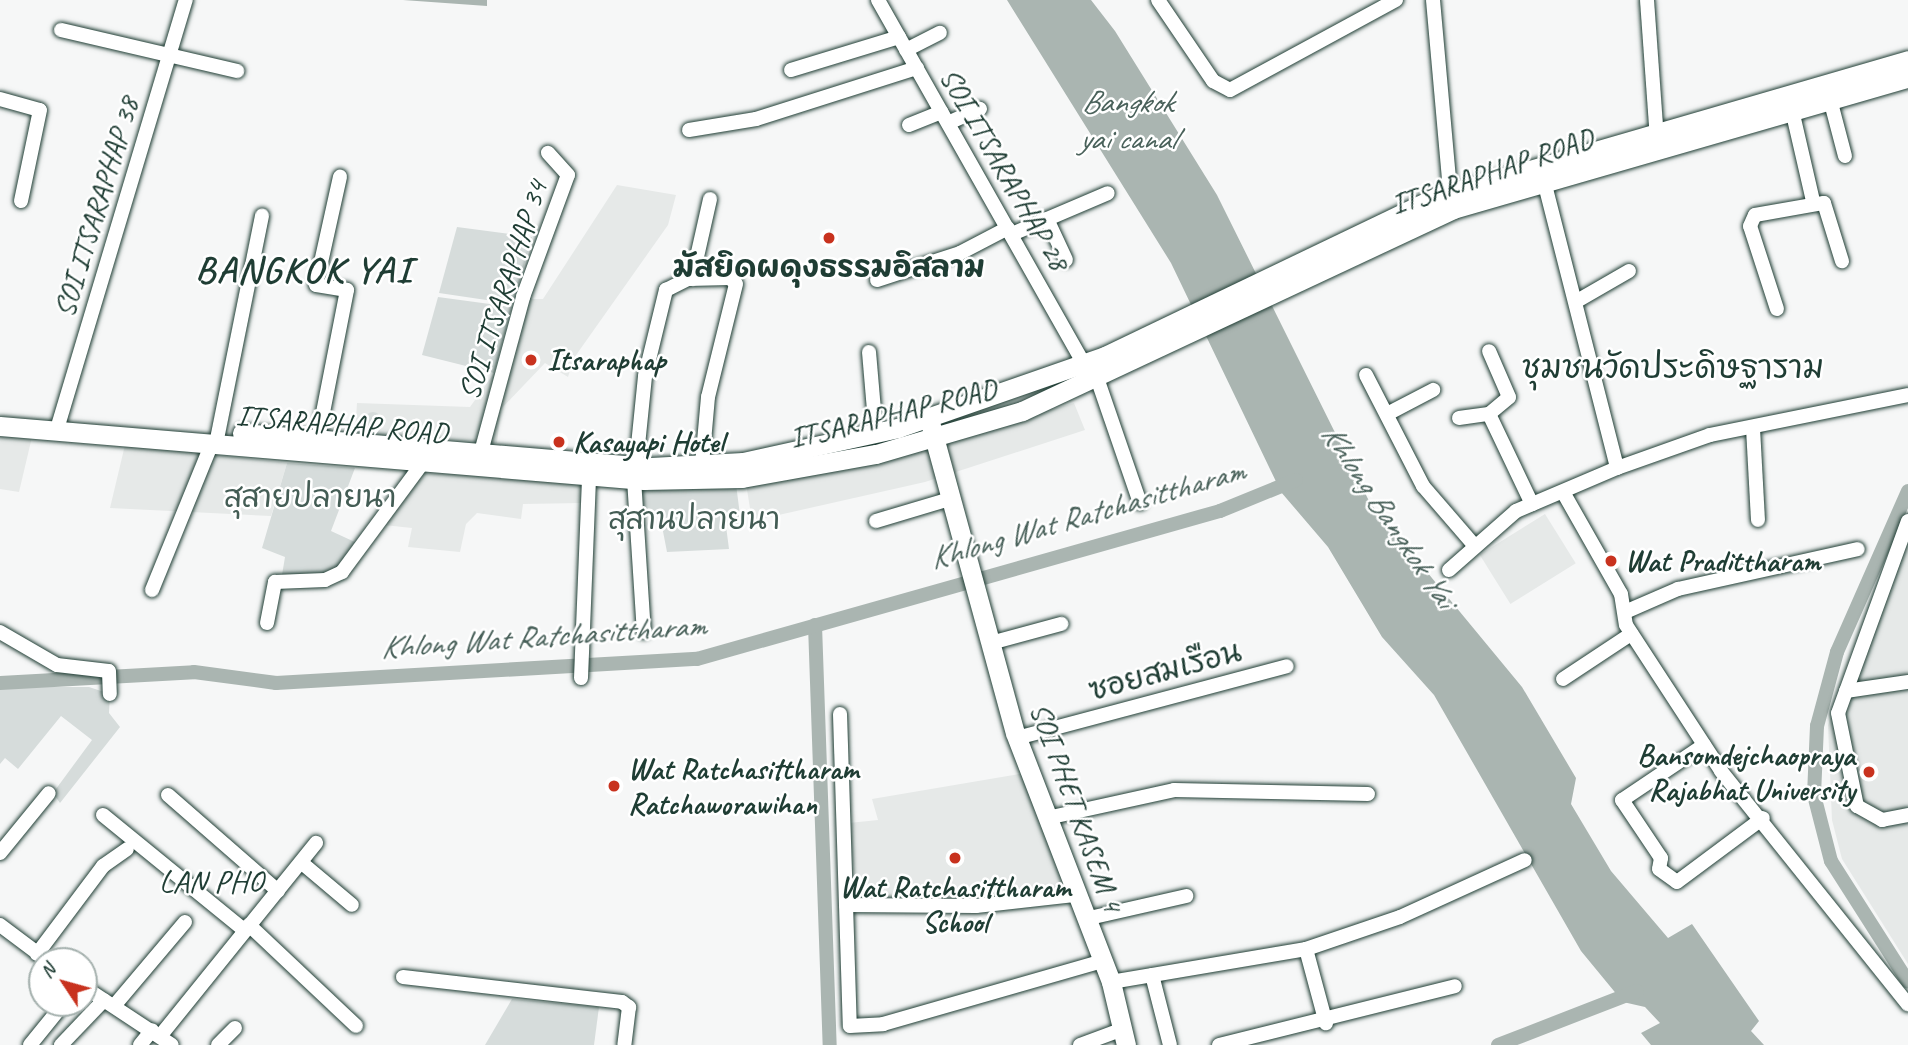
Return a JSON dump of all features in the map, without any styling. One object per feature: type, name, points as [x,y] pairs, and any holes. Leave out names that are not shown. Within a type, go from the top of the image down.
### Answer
[{"type":"main road","points":[[1451,201],[1908,60]]},
{"type":"main road","name":"ITSARAPHAP ROAD","points":[[215,439],[589,475],[635,472],[742,478],[934,439],[1098,368],[1344,249],[1451,201],[1544,181],[1657,138],[1792,110],[1908,78]]},
{"type":"main road","points":[[0,414],[58,424],[215,439],[318,438],[481,452],[635,472],[743,462],[876,433],[1098,368]]},
{"type":"main road","name":"SOI PHET KASEM 4","points":[[930,417],[1017,738],[1111,982],[1125,1037]]},
{"type":"main road","points":[[0,426],[58,424]]},
{"type":"street","name":"SOI ITSARAPHAP 38","points":[[58,424],[186,0]]},
{"type":"street","name":"SOI ITSARAPHAP 28","points":[[878,0],[1010,231],[1098,368],[1140,503]]},
{"type":"street","points":[[1158,0],[1213,81],[1230,90],[1396,0]]},
{"type":"street","points":[[1433,0],[1451,201]]},
{"type":"street","points":[[1647,0],[1657,138]]},
{"type":"street","points":[[61,30],[237,71]]},
{"type":"street","points":[[791,70],[940,33]]},
{"type":"street","points":[[688,130],[755,119],[917,68]]},
{"type":"street","points":[[1830,99],[1845,156]]},
{"type":"street","points":[[0,100],[40,110],[21,201]]},
{"type":"street","points":[[909,125],[980,109]]},
{"type":"street","points":[[1792,110],[1813,201]]},
{"type":"street","name":"SOI ITSARAPHAP 34","points":[[481,452],[523,297],[568,175],[548,153]]},
{"type":"street","points":[[318,438],[347,290],[316,285],[340,177]]},
{"type":"street","points":[[1544,181],[1577,301],[1617,468]]},
{"type":"street","points":[[877,281],[960,253],[1108,193]]},
{"type":"street","points":[[692,279],[710,199]]},
{"type":"street","points":[[1777,309],[1752,220],[1813,201],[1830,210],[1842,261]]},
{"type":"street","points":[[152,590],[215,439],[262,216]]},
{"type":"street","points":[[1047,219],[1066,260]]},
{"type":"street","points":[[1577,301],[1629,271]]},
{"type":"street","points":[[644,632],[635,472],[645,376],[666,290],[692,279],[736,279],[708,397],[702,464]]},
{"type":"street","points":[[1459,418],[1489,414],[1509,397],[1489,351]]},
{"type":"street","points":[[869,352],[876,433]]},
{"type":"street","points":[[1366,375],[1389,412],[1423,486],[1473,544]]},
{"type":"street","points":[[1389,412],[1433,390]]},
{"type":"street","points":[[1449,570],[1473,544],[1532,504],[1617,468],[1710,435],[1908,395]]},
{"type":"street","points":[[1489,414],[1532,504]]},
{"type":"street","points":[[1753,428],[1758,520]]},
{"type":"street","points":[[267,623],[275,582],[325,580],[342,572],[424,461]]},
{"type":"street","points":[[581,678],[589,475]]},
{"type":"street","points":[[1563,492],[1625,612],[1631,634],[1704,745],[1908,1004]]},
{"type":"street","points":[[876,521],[953,498]]},
{"type":"street","points":[[1907,523],[1838,712],[1843,752],[1857,806],[1871,818],[1908,815]]},
{"type":"street","points":[[1625,612],[1678,589],[1858,549]]},
{"type":"street","points":[[991,643],[1061,624]]},
{"type":"street","points":[[0,632],[57,665],[107,672],[110,694]]},
{"type":"street","points":[[1563,679],[1631,634]]},
{"type":"street","name":"ซอยสมเรือน","points":[[1017,738],[1287,666]]},
{"type":"street","points":[[1846,691],[1908,682]]},
{"type":"street","points":[[840,714],[848,1019],[855,1028],[1103,961]]},
{"type":"street","points":[[1704,745],[1622,803],[1669,881],[1677,882],[1763,818]]},
{"type":"street","points":[[1047,818],[1174,790],[1368,794]]},
{"type":"street","points":[[0,853],[48,793]]},
{"type":"street","points":[[168,794],[278,891]]},
{"type":"street","points":[[103,816],[247,928],[356,1026]]},
{"type":"street","points":[[140,1045],[161,1037],[316,843]]},
{"type":"street","points":[[49,947],[103,866],[127,849]]},
{"type":"street","points":[[1111,982],[1306,949],[1400,917],[1525,860]]},
{"type":"street","points":[[302,863],[352,905]]},
{"type":"street","points":[[846,905],[976,906],[1076,895]]},
{"type":"street","points":[[1085,919],[1186,896]]},
{"type":"street","points":[[61,1045],[109,1003],[185,922]]},
{"type":"street","points":[[0,925],[29,947]]},
{"type":"street","points":[[1306,949],[1326,1023]]},
{"type":"street","points":[[1152,975],[1170,1045]]},
{"type":"street","points":[[403,977],[622,1002],[629,1007],[624,1045]]},
{"type":"street","points":[[1219,1045],[1326,1023],[1455,986]]},
{"type":"street","points":[[98,996],[161,1037]]},
{"type":"street","points":[[30,1045],[53,1017]]},
{"type":"street","points":[[218,1045],[235,1028]]},
{"type":"street","points":[[1080,1045],[1125,1037]]},
{"type":"shaded area","points":[[617,185],[676,195],[668,225],[574,358],[568,377],[545,363],[501,409],[497,443],[355,434],[357,403],[470,407],[514,345],[528,299],[543,299]]},
{"type":"shaded area","points":[[1074,403],[1085,430],[925,482],[752,521],[746,483],[845,470]]},
{"type":"shaded area","points":[[0,435],[32,437],[19,492],[0,489]]},
{"type":"shaded area","points":[[125,445],[287,463],[271,516],[110,508]]},
{"type":"shaded area","points":[[420,473],[584,479],[582,503],[523,504],[521,519],[477,513],[466,524],[460,552],[408,547],[412,528],[384,525]]},
{"type":"shaded area","points":[[1545,514],[1576,563],[1510,604],[1480,555]]},
{"type":"shaded area","name":"Bansomdejchaopraya Rajabhat University","points":[[1900,531],[1908,532],[1908,964],[1842,859],[1832,820],[1828,725]]},
{"type":"shaded area","name":"Wat Ratchasittharam School","points":[[1025,773],[1071,893],[1010,902],[857,899],[849,823],[878,820],[872,799]]},
{"type":"green space","points":[[457,227],[532,237],[513,304],[439,293]]},
{"type":"green space","points":[[438,297],[512,307],[494,373],[422,355]]},
{"type":"green space","points":[[373,412],[379,415],[382,421],[379,427],[373,430],[367,427],[364,421],[367,415]]},
{"type":"green space","name":"สุสายปลายนา","points":[[287,463],[355,468],[331,531],[357,543],[342,568],[326,576],[282,575],[285,557],[262,548]]},
{"type":"green space","name":"สุสานปลายนา","points":[[736,484],[741,523],[726,526],[729,549],[667,552],[659,511],[643,512],[643,491]]},
{"type":"green space","points":[[0,687],[89,687],[110,694],[109,713],[120,727],[60,803],[53,793],[92,740],[61,716],[18,769],[5,758],[0,764]]},
{"type":"green space","points":[[512,999],[599,1007],[594,1045],[485,1045]]},
{"type":"water","points":[[403,0],[487,0],[487,6]]},
{"type":"water","name":"Bangkok yai canal","points":[[1007,0],[1091,0],[1115,31],[1217,195],[1370,503],[1522,687],[1576,778],[1571,804],[1611,871],[1668,938],[1692,924],[1759,1021],[1751,1031],[1764,1045],[1651,1045],[1641,1033],[1660,1023],[1645,1007],[1623,1002],[1581,951],[1434,695],[1382,637],[1328,547],[1281,492],[1171,263]]},
{"type":"waterway","name":"Khlong Wat Ratchasittharam","points":[[0,683],[194,672],[276,683],[697,659],[1220,511],[1296,480]]},
{"type":"waterway","points":[[1908,491],[1837,652],[1817,726],[1814,795],[1831,861],[1908,982]]},
{"type":"waterway","points":[[815,625],[830,1045]]},
{"type":"waterway","points":[[1498,1045],[1637,991]]},
{"type":"place","name":"มัสยิดผดุงธรรมอิสลาม","points":[[829,238]]},
{"type":"place","name":"Itsaraphap","points":[[531,360]]},
{"type":"place","name":"Kasayapi Hotel","points":[[559,442]]},
{"type":"place","name":"Wat Pradittharam","points":[[1611,561]]},
{"type":"place","name":"Bansomdejchaopraya Rajabhat University","points":[[1869,772]]},
{"type":"place","name":"Wat Ratchasittharam Ratchaworawihan","points":[[614,786]]},
{"type":"place","name":"Wat Ratchasittharam School","points":[[955,858]]},
{"type":"district","name":"BANGKOK YAI","points":[[304,270]]},
{"type":"district","name":"ชุมชนวัดประดิษฐาราม","points":[[1673,368]]},
{"type":"district","name":"LAN PHO","points":[[211,882]]},
{"type":"water label","name":"Khlong Bangkok Yai","points":[[1388,516]]}]
